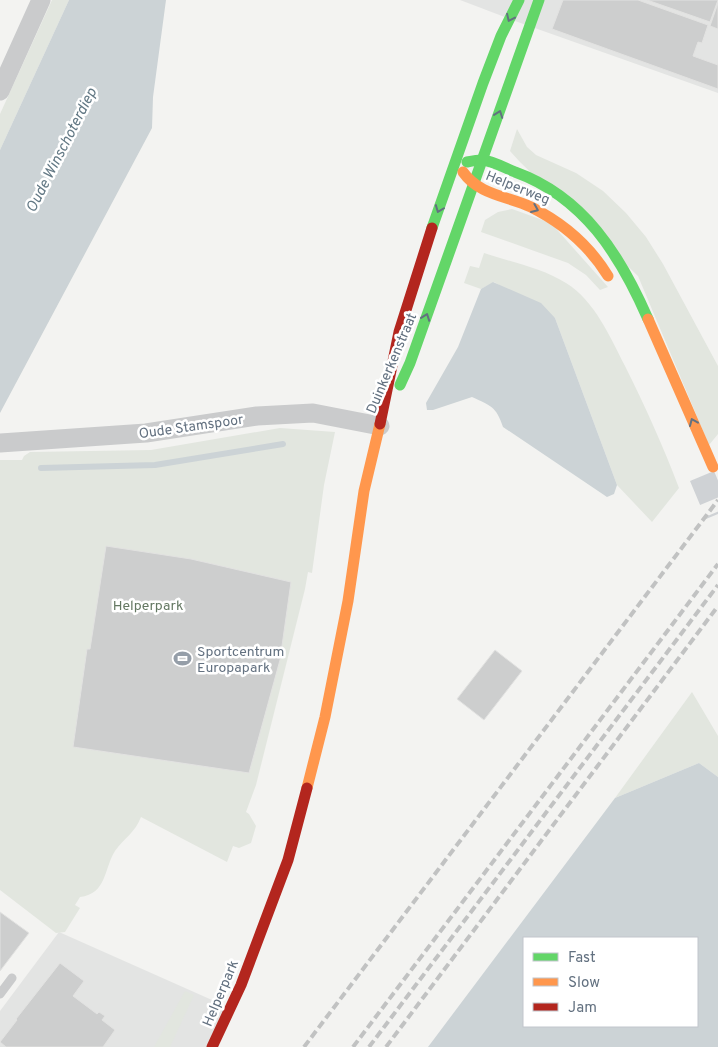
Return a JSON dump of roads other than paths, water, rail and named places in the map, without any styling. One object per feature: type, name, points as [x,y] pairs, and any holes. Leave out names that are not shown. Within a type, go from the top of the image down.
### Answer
[{"type":"main road","name":"Duinkerkenstraat","points":[[380,426],[399,332],[433,224],[498,44],[519,0]]},
{"type":"main road","name":"Duinkerkenstraat","points":[[380,426],[410,363],[539,0]]},
{"type":"main road","name":"Helperweg","points":[[456,163],[483,160],[526,176],[565,199],[590,222],[619,260],[638,296],[713,467]]},
{"type":"main road","name":"Helperweg","points":[[456,163],[474,185],[546,214],[576,235],[602,265],[615,290]]},
{"type":"main road","points":[[659,372],[685,432]]},
{"type":"main road","name":"Helperpark","points":[[212,1047],[241,984],[288,860],[325,717],[348,600],[364,491],[380,426]]},
{"type":"street","points":[[0,91],[41,0]]},
{"type":"street","name":"Oude Stamspoor","points":[[0,443],[146,433],[257,416],[314,413],[380,426]]},
{"type":"lane","points":[[0,994],[12,978]]},
{"type":"water","name":"Oude Winschoterdiep","points":[[69,0],[166,0],[153,97],[152,128],[0,413],[0,150]]},
{"type":"water","points":[[493,282],[541,303],[555,318],[617,485],[614,494],[607,497],[503,427],[498,415],[492,408],[472,397],[433,410],[427,410],[426,403],[458,347],[481,289]]},
{"type":"water","points":[[699,763],[718,777],[718,1047],[428,1047],[615,798]]},
{"type":"waterway","points":[[41,468],[155,465],[283,444]]},
{"type":"tunnel","points":[[702,476],[718,514]]},
{"type":"railway","points":[[304,1047],[718,500]]},
{"type":"railway","points":[[353,1047],[718,564]]},
{"type":"railway","points":[[369,1047],[718,585]]},
{"type":"railway","points":[[386,1047],[718,606]]},
{"type":"place","name":"Sportcentrum Europapark","points":[[183,659]]}]
